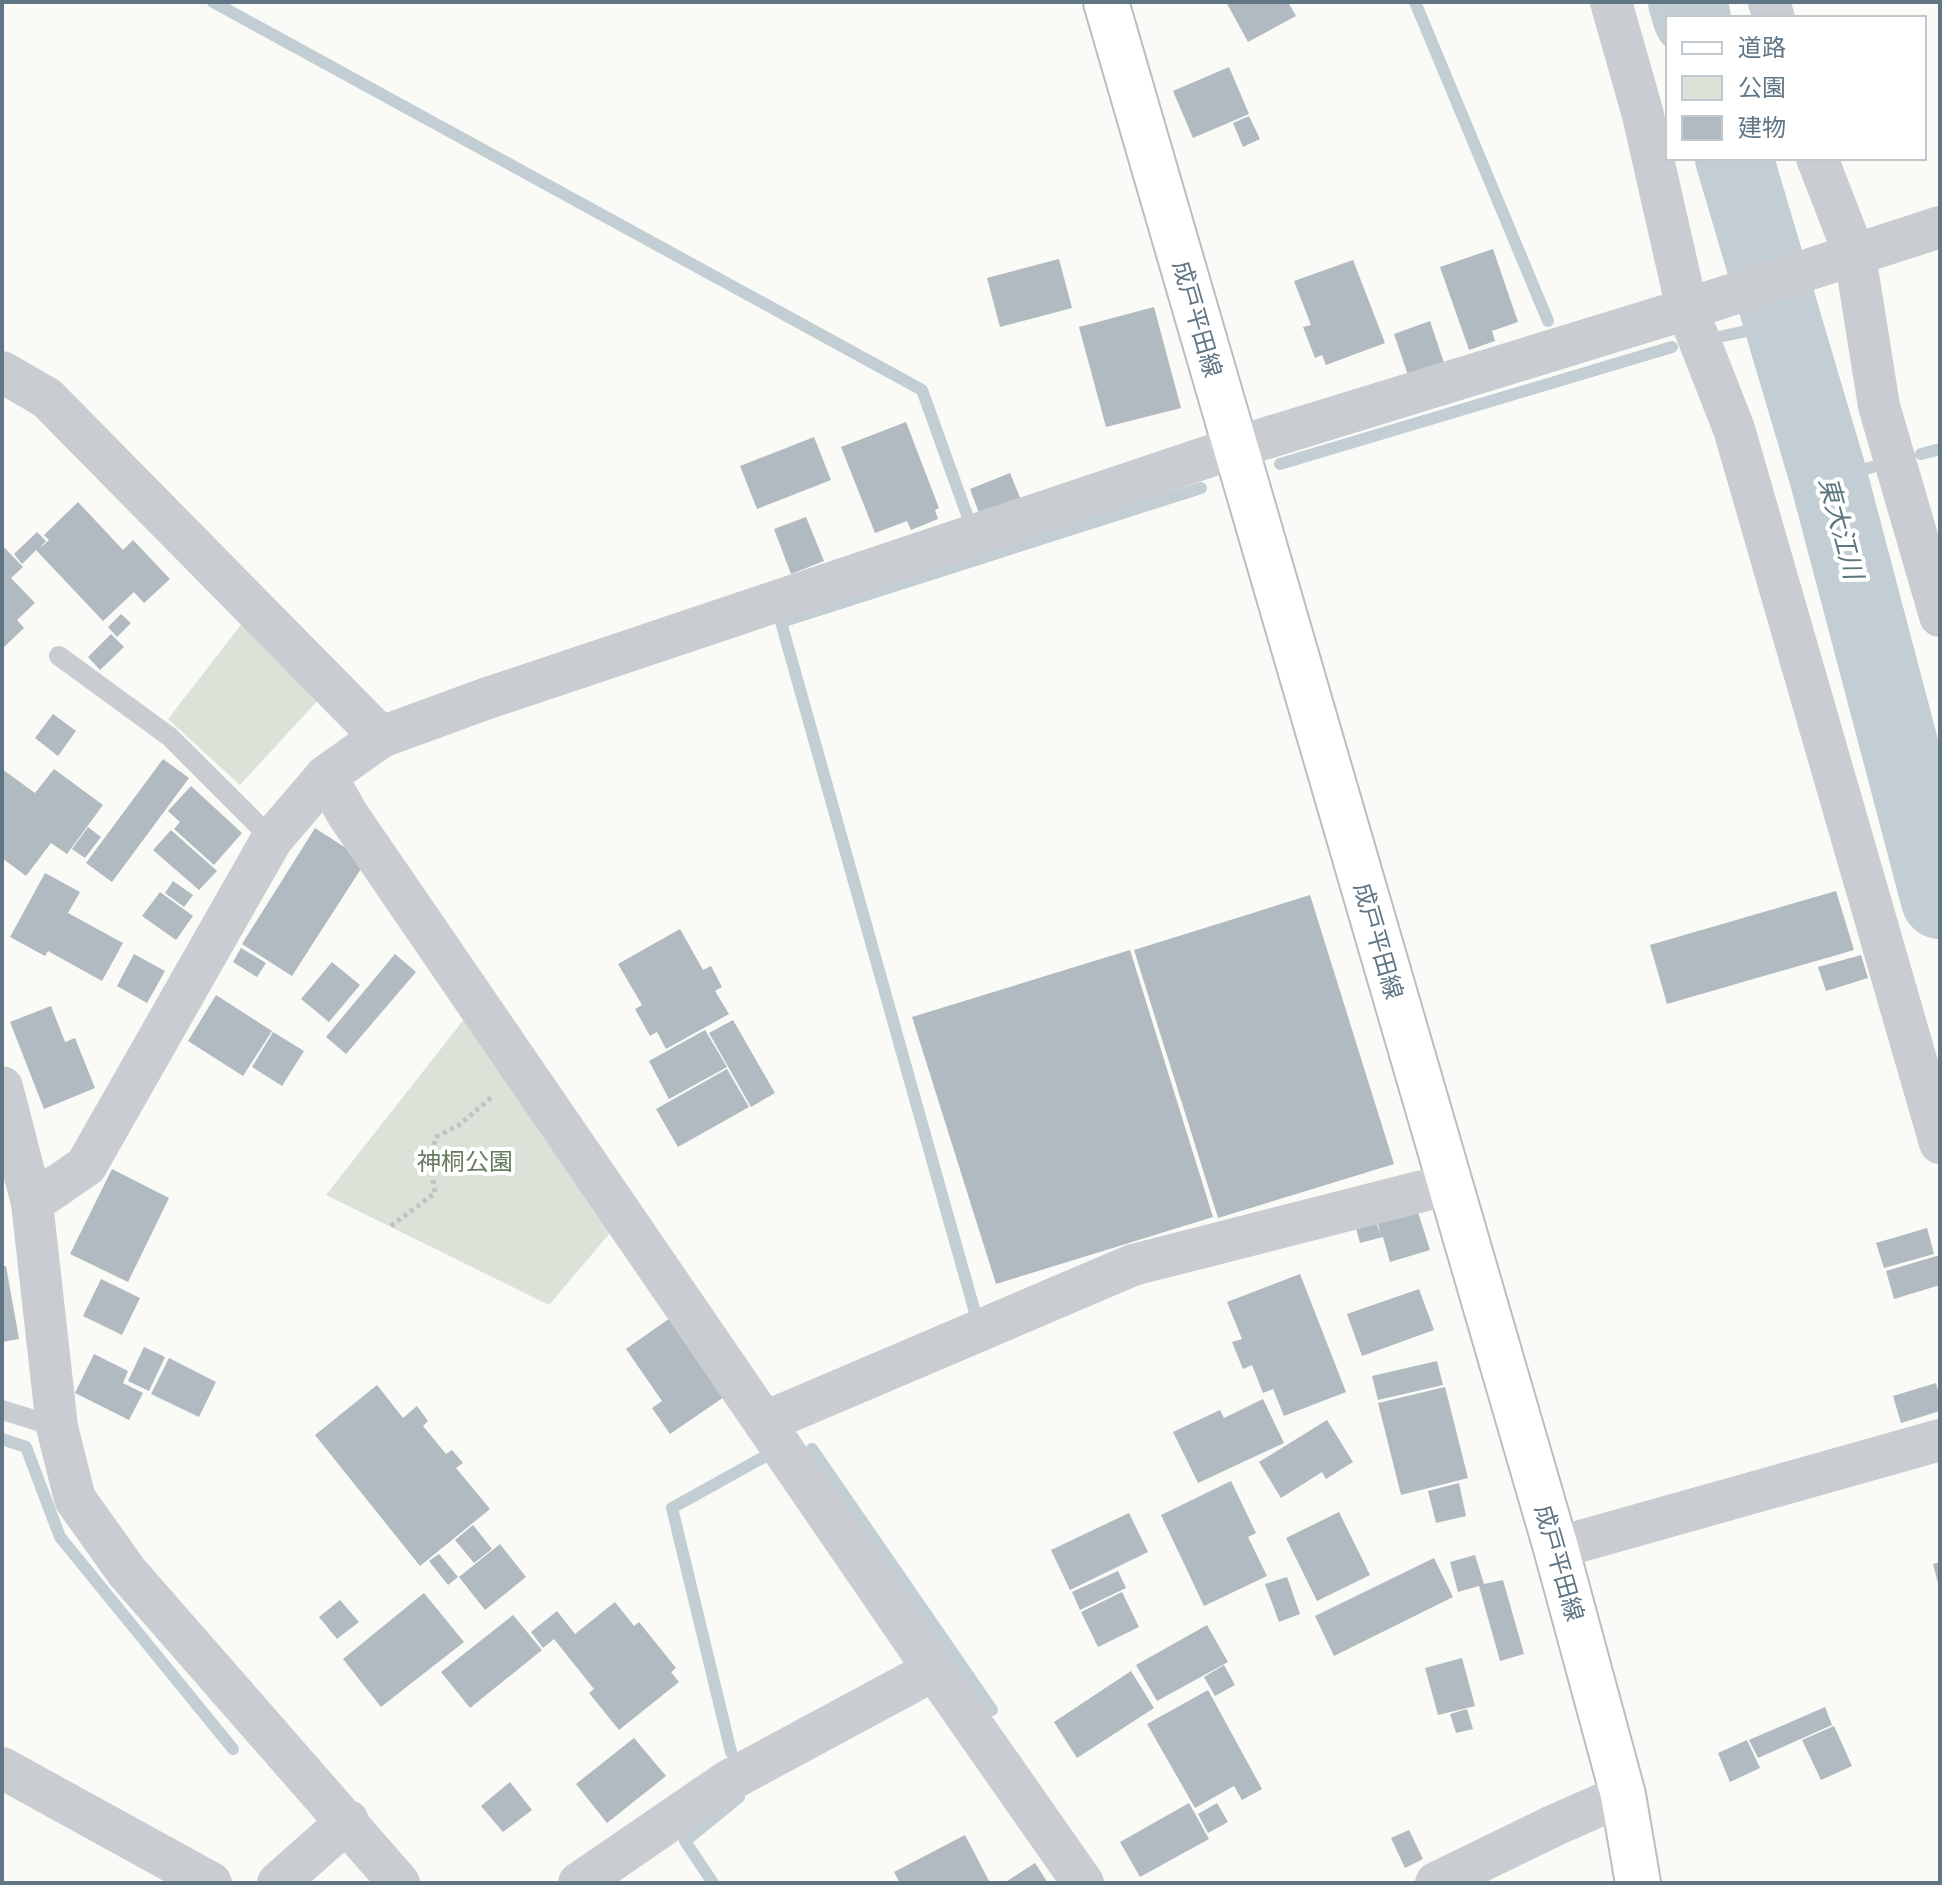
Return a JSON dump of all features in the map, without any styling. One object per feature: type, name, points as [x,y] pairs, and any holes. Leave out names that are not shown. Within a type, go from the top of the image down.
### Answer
[{"type":"main road","name":"成戸平田線","points":[[1106,2],[1556,1548],[1623,1795],[1638,1883]]},
{"type":"street","points":[[1611,2],[1940,1143]]},
{"type":"street","points":[[1818,160],[1879,406],[1940,616]]},
{"type":"street","points":[[32,1203],[86,1166],[272,839],[326,776],[381,737],[485,699],[1234,448],[1940,227]]},
{"type":"street","points":[[2,372],[47,398],[381,737]]},
{"type":"street","points":[[326,776],[348,815],[1083,1883]]},
{"type":"street","points":[[2,1087],[32,1203],[57,1427],[75,1499],[127,1572],[348,1821],[399,1883]]},
{"type":"street","points":[[765,1422],[1133,1265],[1450,1184]]},
{"type":"street","points":[[1556,1548],[1940,1440]]},
{"type":"street","points":[[579,1883],[728,1781],[934,1670]]},
{"type":"street","points":[[2,1768],[211,1883]]},
{"type":"street","points":[[1436,1883],[1623,1795]]},
{"type":"street","points":[[278,1883],[348,1821]]},
{"type":"lane","points":[[59,656],[170,737],[272,839]]},
{"type":"lane","points":[[2,1410],[57,1427]]},
{"type":"path","points":[[391,1226],[435,1193],[430,1161],[436,1137],[459,1125],[523,1070]]},
{"type":"green space","points":[[244,621],[320,698],[240,785],[168,719]]},
{"type":"green space","name":"神桐公園","points":[[469,1013],[616,1226],[549,1305],[326,1195]]},
{"type":"building","points":[[1226,2],[1288,2],[1296,16],[1248,42]]},
{"type":"building","points":[[1229,67],[1249,114],[1193,138],[1173,91]]},
{"type":"building","points":[[1249,116],[1260,139],[1243,147],[1233,123]]},
{"type":"building","points":[[1493,249],[1518,322],[1492,331],[1495,341],[1469,350],[1440,267]]},
{"type":"building","points":[[1059,259],[1072,308],[1000,327],[987,278]]},
{"type":"building","points":[[1353,260],[1385,343],[1326,365],[1322,355],[1315,358],[1303,327],[1311,325],[1294,281]]},
{"type":"building","points":[[1154,307],[1181,408],[1106,427],[1079,327]]},
{"type":"building","points":[[1430,321],[1444,363],[1408,375],[1394,334]]},
{"type":"building","points":[[906,422],[939,508],[935,510],[938,519],[911,530],[907,521],[875,533],[841,447]]},
{"type":"building","points":[[814,437],[831,480],[757,509],[740,466]]},
{"type":"building","points":[[1010,473],[1025,510],[984,526],[970,489]]},
{"type":"building","points":[[78,502],[123,550],[133,540],[170,579],[144,603],[134,592],[103,621],[36,550],[22,564],[14,554],[37,532],[46,541],[39,549],[49,540],[44,535]]},
{"type":"building","points":[[806,517],[824,561],[791,574],[774,529]]},
{"type":"building","points":[[2,545],[23,567],[11,578],[35,603],[17,620],[24,628],[2,649]]},
{"type":"building","points":[[121,614],[131,623],[117,637],[108,627]]},
{"type":"building","points":[[111,634],[124,647],[100,670],[88,657]]},
{"type":"building","points":[[53,714],[76,731],[58,756],[35,738]]},
{"type":"building","points":[[163,759],[189,778],[112,882],[86,863]]},
{"type":"building","points":[[2,769],[35,793],[54,769],[103,805],[67,854],[51,843],[26,876],[2,858]]},
{"type":"building","points":[[191,786],[242,833],[214,865],[174,829],[180,822],[168,811]]},
{"type":"building","points":[[88,827],[101,837],[85,858],[72,849]]},
{"type":"building","points":[[315,828],[366,861],[292,976],[242,944]]},
{"type":"building","points":[[171,830],[217,871],[199,890],[153,850]]},
{"type":"building","points":[[45,873],[80,892],[68,913],[123,943],[102,981],[48,951],[45,956],[10,937]]},
{"type":"building","points":[[173,881],[193,895],[184,907],[165,893]]},
{"type":"building","points":[[1836,891],[1854,950],[1667,1004],[1650,945]]},
{"type":"building","points":[[160,892],[193,916],[176,940],[142,916]]},
{"type":"building","points":[[1310,895],[1394,1164],[1218,1218],[1134,950]]},
{"type":"building","points":[[680,929],[703,970],[711,966],[722,987],[715,991],[729,1014],[666,1049],[657,1032],[650,1036],[635,1009],[642,1005],[618,964]]},
{"type":"building","points":[[241,948],[266,963],[257,977],[233,962]]},
{"type":"building","points":[[1130,950],[1213,1217],[996,1284],[912,1017]]},
{"type":"building","points":[[134,954],[165,971],[147,1003],[117,986]]},
{"type":"building","points":[[395,954],[416,972],[346,1054],[326,1037]]},
{"type":"building","points":[[1861,955],[1868,978],[1826,991],[1818,967]]},
{"type":"building","points":[[332,962],[360,985],[329,1022],[301,999]]},
{"type":"building","points":[[216,995],[272,1031],[243,1076],[188,1041]]},
{"type":"building","points":[[51,1006],[65,1042],[75,1038],[95,1088],[44,1109],[10,1022]]},
{"type":"building","points":[[733,1020],[775,1093],[751,1107],[709,1033]]},
{"type":"building","points":[[705,1030],[727,1067],[669,1099],[649,1061]]},
{"type":"building","points":[[273,1032],[304,1051],[282,1086],[252,1067]]},
{"type":"building","points":[[727,1069],[749,1107],[678,1147],[656,1109]]},
{"type":"building","points":[[112,1169],[169,1198],[128,1282],[70,1254]]},
{"type":"building","points":[[1416,1206],[1430,1250],[1390,1262],[1383,1237],[1360,1243],[1355,1224],[1375,1218],[1380,1234],[1377,1218]]},
{"type":"building","points":[[1927,1228],[1934,1254],[1884,1268],[1876,1243]]},
{"type":"building","points":[[1940,1255],[1940,1285],[1894,1299],[1886,1271]]},
{"type":"building","points":[[2,1266],[6,1266],[19,1339],[2,1342]]},
{"type":"building","points":[[1300,1274],[1346,1392],[1284,1416],[1273,1389],[1263,1393],[1252,1365],[1243,1369],[1232,1342],[1242,1339],[1227,1302]]},
{"type":"building","points":[[101,1279],[140,1298],[122,1335],[83,1316]]},
{"type":"building","points":[[1419,1289],[1434,1330],[1362,1356],[1347,1314]]},
{"type":"building","points":[[673,1316],[727,1395],[670,1434],[652,1408],[662,1401],[626,1349]]},
{"type":"building","points":[[144,1347],[165,1357],[149,1391],[128,1381]]},
{"type":"building","points":[[94,1354],[128,1371],[123,1383],[143,1393],[129,1420],[75,1393]]},
{"type":"building","points":[[169,1358],[216,1382],[199,1417],[151,1394]]},
{"type":"building","points":[[1437,1361],[1443,1385],[1378,1400],[1372,1376]]},
{"type":"building","points":[[1936,1383],[1940,1411],[1901,1423],[1893,1396]]},
{"type":"building","points":[[377,1385],[403,1418],[417,1406],[428,1421],[423,1426],[446,1454],[452,1450],[463,1463],[456,1468],[490,1509],[420,1566],[315,1435]]},
{"type":"building","points":[[1445,1387],[1468,1478],[1401,1495],[1378,1403]]},
{"type":"building","points":[[1263,1399],[1284,1443],[1198,1483],[1173,1432],[1220,1410],[1224,1418]]},
{"type":"building","points":[[1327,1420],[1353,1462],[1326,1479],[1322,1472],[1281,1498],[1259,1462]]},
{"type":"building","points":[[1231,1481],[1256,1533],[1248,1537],[1267,1576],[1204,1606],[1161,1515]]},
{"type":"building","points":[[1459,1483],[1466,1516],[1436,1523],[1428,1491]]},
{"type":"building","points":[[1339,1512],[1370,1575],[1317,1601],[1286,1538]]},
{"type":"building","points":[[1129,1513],[1148,1552],[1070,1590],[1051,1550]]},
{"type":"building","points":[[473,1525],[492,1549],[474,1563],[455,1540]]},
{"type":"building","points":[[500,1544],[526,1577],[485,1610],[459,1577]]},
{"type":"building","points":[[439,1554],[458,1577],[448,1585],[429,1561]]},
{"type":"building","points":[[1475,1555],[1484,1584],[1503,1580],[1524,1654],[1500,1661],[1479,1586],[1458,1592],[1450,1562]]},
{"type":"building","points":[[1434,1558],[1453,1597],[1334,1656],[1315,1616]]},
{"type":"building","points":[[1940,1562],[1940,1586],[1939,1587],[1933,1564]]},
{"type":"building","points":[[1118,1571],[1126,1588],[1080,1610],[1072,1592]]},
{"type":"building","points":[[1287,1577],[1300,1614],[1279,1622],[1265,1584]]},
{"type":"building","points":[[1122,1592],[1139,1627],[1098,1647],[1081,1612]]},
{"type":"building","points":[[424,1593],[464,1642],[381,1707],[343,1659]]},
{"type":"building","points":[[340,1600],[359,1622],[337,1639],[319,1617]]},
{"type":"building","points":[[615,1602],[634,1626],[639,1622],[676,1668],[671,1672],[679,1682],[619,1730],[589,1693],[594,1689],[554,1639],[543,1648],[531,1632],[557,1611],[575,1634]]},
{"type":"building","points":[[513,1615],[542,1650],[470,1708],[441,1672]]},
{"type":"building","points":[[1207,1625],[1228,1662],[1157,1701],[1136,1665]]},
{"type":"building","points":[[1462,1658],[1475,1706],[1438,1715],[1425,1668]]},
{"type":"building","points":[[1224,1665],[1235,1685],[1215,1696],[1204,1677]]},
{"type":"building","points":[[1131,1671],[1154,1708],[1077,1758],[1054,1722]]},
{"type":"building","points":[[1208,1690],[1262,1789],[1242,1800],[1234,1786],[1195,1808],[1147,1724]]},
{"type":"building","points":[[1825,1707],[1832,1725],[1758,1758],[1749,1740]]},
{"type":"building","points":[[1467,1709],[1473,1729],[1456,1733],[1450,1714]]},
{"type":"building","points":[[1834,1726],[1852,1766],[1821,1780],[1802,1740]]},
{"type":"building","points":[[634,1738],[666,1776],[607,1823],[576,1784]]},
{"type":"building","points":[[1747,1740],[1760,1768],[1730,1782],[1718,1753]]},
{"type":"building","points":[[510,1782],[532,1810],[503,1832],[481,1806]]},
{"type":"building","points":[[1189,1803],[1209,1839],[1140,1877],[1120,1842]]},
{"type":"building","points":[[1217,1803],[1228,1822],[1208,1833],[1198,1814]]},
{"type":"building","points":[[1409,1830],[1423,1859],[1405,1868],[1391,1838]]},
{"type":"building","points":[[965,1835],[990,1883],[900,1883],[894,1872]]},
{"type":"building","points":[[1035,1863],[1048,1883],[1004,1883]]},
{"type":"waterway","points":[[213,2],[922,390],[967,515]]},
{"type":"waterway","points":[[1415,2],[1548,321]]},
{"type":"waterway","name":"東大江川","points":[[1687,2],[1691,16]]},
{"type":"waterway","name":"東大江川","points":[[1735,160],[1829,479],[1940,900]]},
{"type":"waterway","points":[[1714,338],[1783,323]]},
{"type":"waterway","points":[[1280,464],[1672,347]]},
{"type":"waterway","points":[[1921,454],[1940,449]]},
{"type":"waterway","points":[[1829,479],[1880,465]]},
{"type":"waterway","points":[[976,1316],[781,622],[1201,488]]},
{"type":"waterway","points":[[2,1439],[26,1447],[60,1537],[233,1749]]},
{"type":"waterway","points":[[812,1449],[992,1710]]},
{"type":"waterway","points":[[731,1752],[672,1508],[764,1457]]},
{"type":"waterway","points":[[713,1883],[685,1841],[739,1797]]}]
